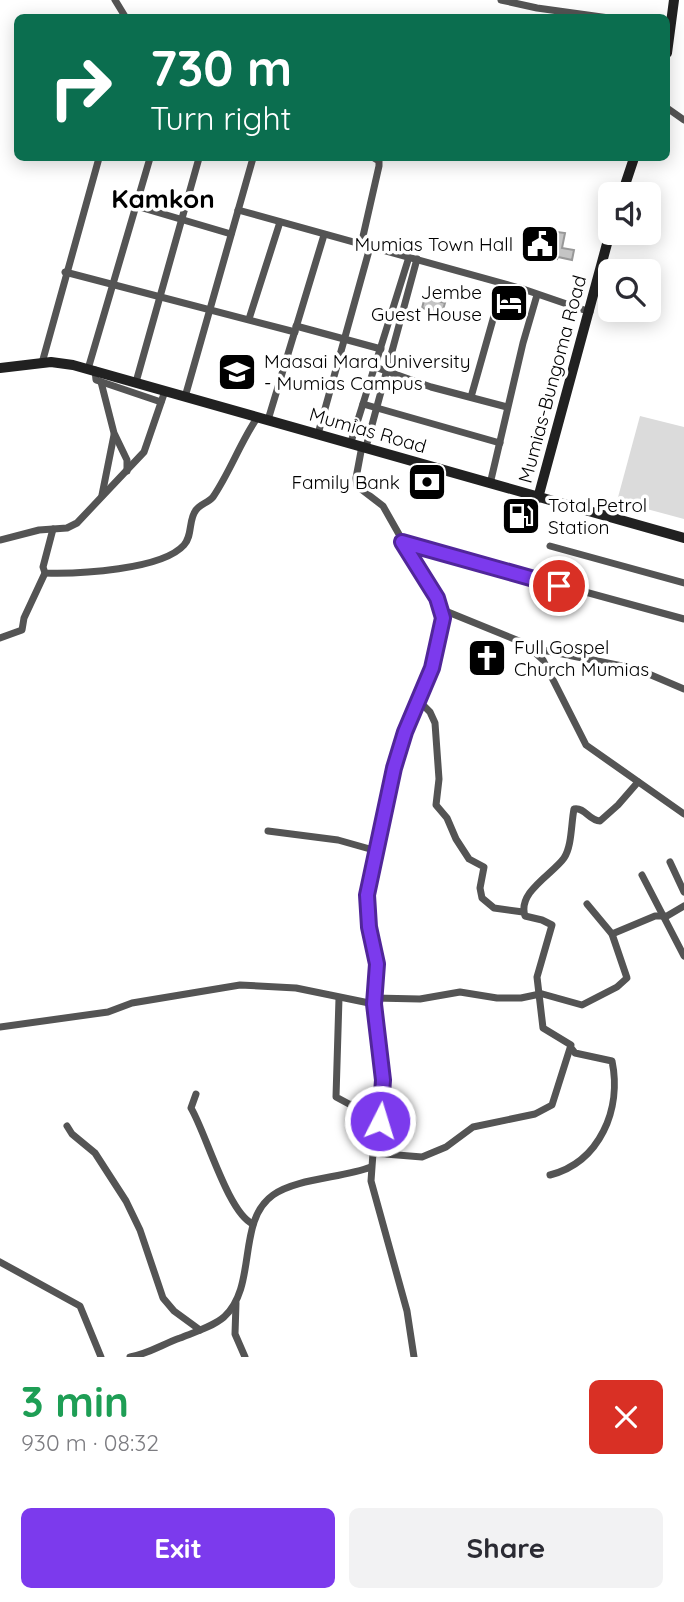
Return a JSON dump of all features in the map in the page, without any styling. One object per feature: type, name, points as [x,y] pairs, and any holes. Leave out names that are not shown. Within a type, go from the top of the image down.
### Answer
[{"type":"street","points":[[501,0],[580,14]]},
{"type":"street","points":[[670,19],[674,0]]},
{"type":"street","points":[[41,363],[98,161]]},
{"type":"street","points":[[0,540],[74,525],[144,452],[163,397],[101,383],[95,379],[91,370],[149,161]]},
{"type":"street","points":[[136,382],[198,161]]},
{"type":"street","points":[[185,397],[252,161]]},
{"type":"street","points":[[318,434],[365,246],[379,161]]},
{"type":"street","points":[[626,182],[633,161]]},
{"type":"street","points":[[136,206],[231,234]]},
{"type":"street","points":[[238,210],[503,284],[590,312]]},
{"type":"street","points":[[249,319],[280,222]]},
{"type":"street","points":[[268,420],[324,235]]},
{"type":"street","name":"Mumias-Bungoma Road","points":[[538,498],[607,245]]},
{"type":"street","points":[[351,442],[413,258]]},
{"type":"street","points":[[413,258],[388,372],[364,447],[356,478],[357,486],[379,500],[443,610],[532,648],[637,669],[684,689]]},
{"type":"street","points":[[65,272],[249,319],[381,349]]},
{"type":"street","points":[[471,397],[503,284]]},
{"type":"street","points":[[490,484],[537,295]]},
{"type":"street","name":"Mumias Road","points":[[0,368],[64,363],[136,382],[163,397],[185,397],[684,538]]},
{"type":"street","points":[[376,367],[507,407]]},
{"type":"street","points":[[101,383],[114,433],[127,460],[127,471]]},
{"type":"street","points":[[363,404],[500,443]]},
{"type":"street","points":[[45,573],[104,572],[151,562],[177,552],[187,542],[196,510],[212,497],[242,439],[257,418]]},
{"type":"street","points":[[102,496],[114,433]]},
{"type":"street","points":[[0,638],[22,630],[24,618],[45,573],[43,567],[53,529]]},
{"type":"street","points":[[402,542],[684,619]]},
{"type":"street","points":[[550,546],[684,583]]},
{"type":"street","points":[[414,1357],[407,1311],[371,1181],[373,1153],[382,1109],[383,1080],[374,1001],[377,964],[366,906],[394,768],[438,651],[443,610]]},
{"type":"street","points":[[532,648],[543,660],[586,746],[684,814]]},
{"type":"street","points":[[418,700],[433,715],[435,723],[439,779],[436,806],[447,818],[456,839],[470,860],[484,867],[480,888],[482,898],[494,908],[523,912],[525,916],[542,919],[552,925],[538,971],[543,1028],[549,1034],[567,1041],[575,1053],[612,1061],[612,1109],[603,1133],[591,1152],[572,1167],[550,1175]]},
{"type":"street","points":[[523,912],[535,887],[565,856],[574,809],[600,821],[638,782]]},
{"type":"street","points":[[268,831],[338,841],[377,851]]},
{"type":"street","points":[[670,862],[684,892]]},
{"type":"street","points":[[642,875],[684,956]]},
{"type":"street","points":[[0,1027],[108,1012],[132,1003],[240,985],[296,988],[339,998],[374,1001],[420,999],[460,992],[497,998],[521,998],[539,993],[582,1005],[620,985],[627,975],[612,934],[587,904]]},
{"type":"street","points":[[612,934],[662,915],[667,916],[684,906]]},
{"type":"street","points":[[339,998],[336,1097],[349,1104],[382,1109]]},
{"type":"street","points":[[373,1153],[422,1157],[446,1147],[475,1126],[535,1114],[546,1109],[554,1101],[571,1048]]},
{"type":"street","points":[[195,1094],[191,1108],[209,1149],[236,1207],[248,1222],[253,1224]]},
{"type":"street","points":[[68,1126],[72,1134],[95,1153],[126,1201],[140,1230],[152,1273],[163,1298],[174,1311],[200,1329]]},
{"type":"street","points":[[245,1357],[235,1334],[236,1302],[247,1266],[253,1224],[259,1209],[282,1190],[371,1167]]},
{"type":"street","points":[[0,1262],[80,1306],[101,1357]]},
{"type":"street","points":[[130,1357],[140,1356],[222,1319],[236,1302]]},
{"type":"shaded area","points":[[640,416],[684,427],[684,519],[617,501]]},
{"type":"building","name":"Mumias Town Hall","points":[[557,232],[565,233],[562,248],[574,250],[572,260],[557,259],[534,251],[536,242],[554,246]]},
{"type":"building","points":[[425,297],[445,303],[442,313],[422,308]]},
{"type":"place","name":"Mumias Town Hall","points":[[540,244]]},
{"type":"place","name":"Jembe Guest House","points":[[509,303]]},
{"type":"place","name":"Maasai Mara University - Mumias Campus","points":[[237,372]]},
{"type":"place","name":"Family Bank","points":[[427,482]]},
{"type":"place","name":"Total Petrol Station","points":[[521,516]]},
{"type":"place","name":"Full Gospel Church Mumias","points":[[487,658]]},
{"type":"district","name":"Kamkon","points":[[163,199]]},
{"type":"route","points":[[380,1121],[383,1080],[376,1040],[374,1004],[377,964],[369,927],[367,895],[394,768],[405,732],[432,668],[440,642],[443,618],[437,598],[402,542],[559,586]]}]
